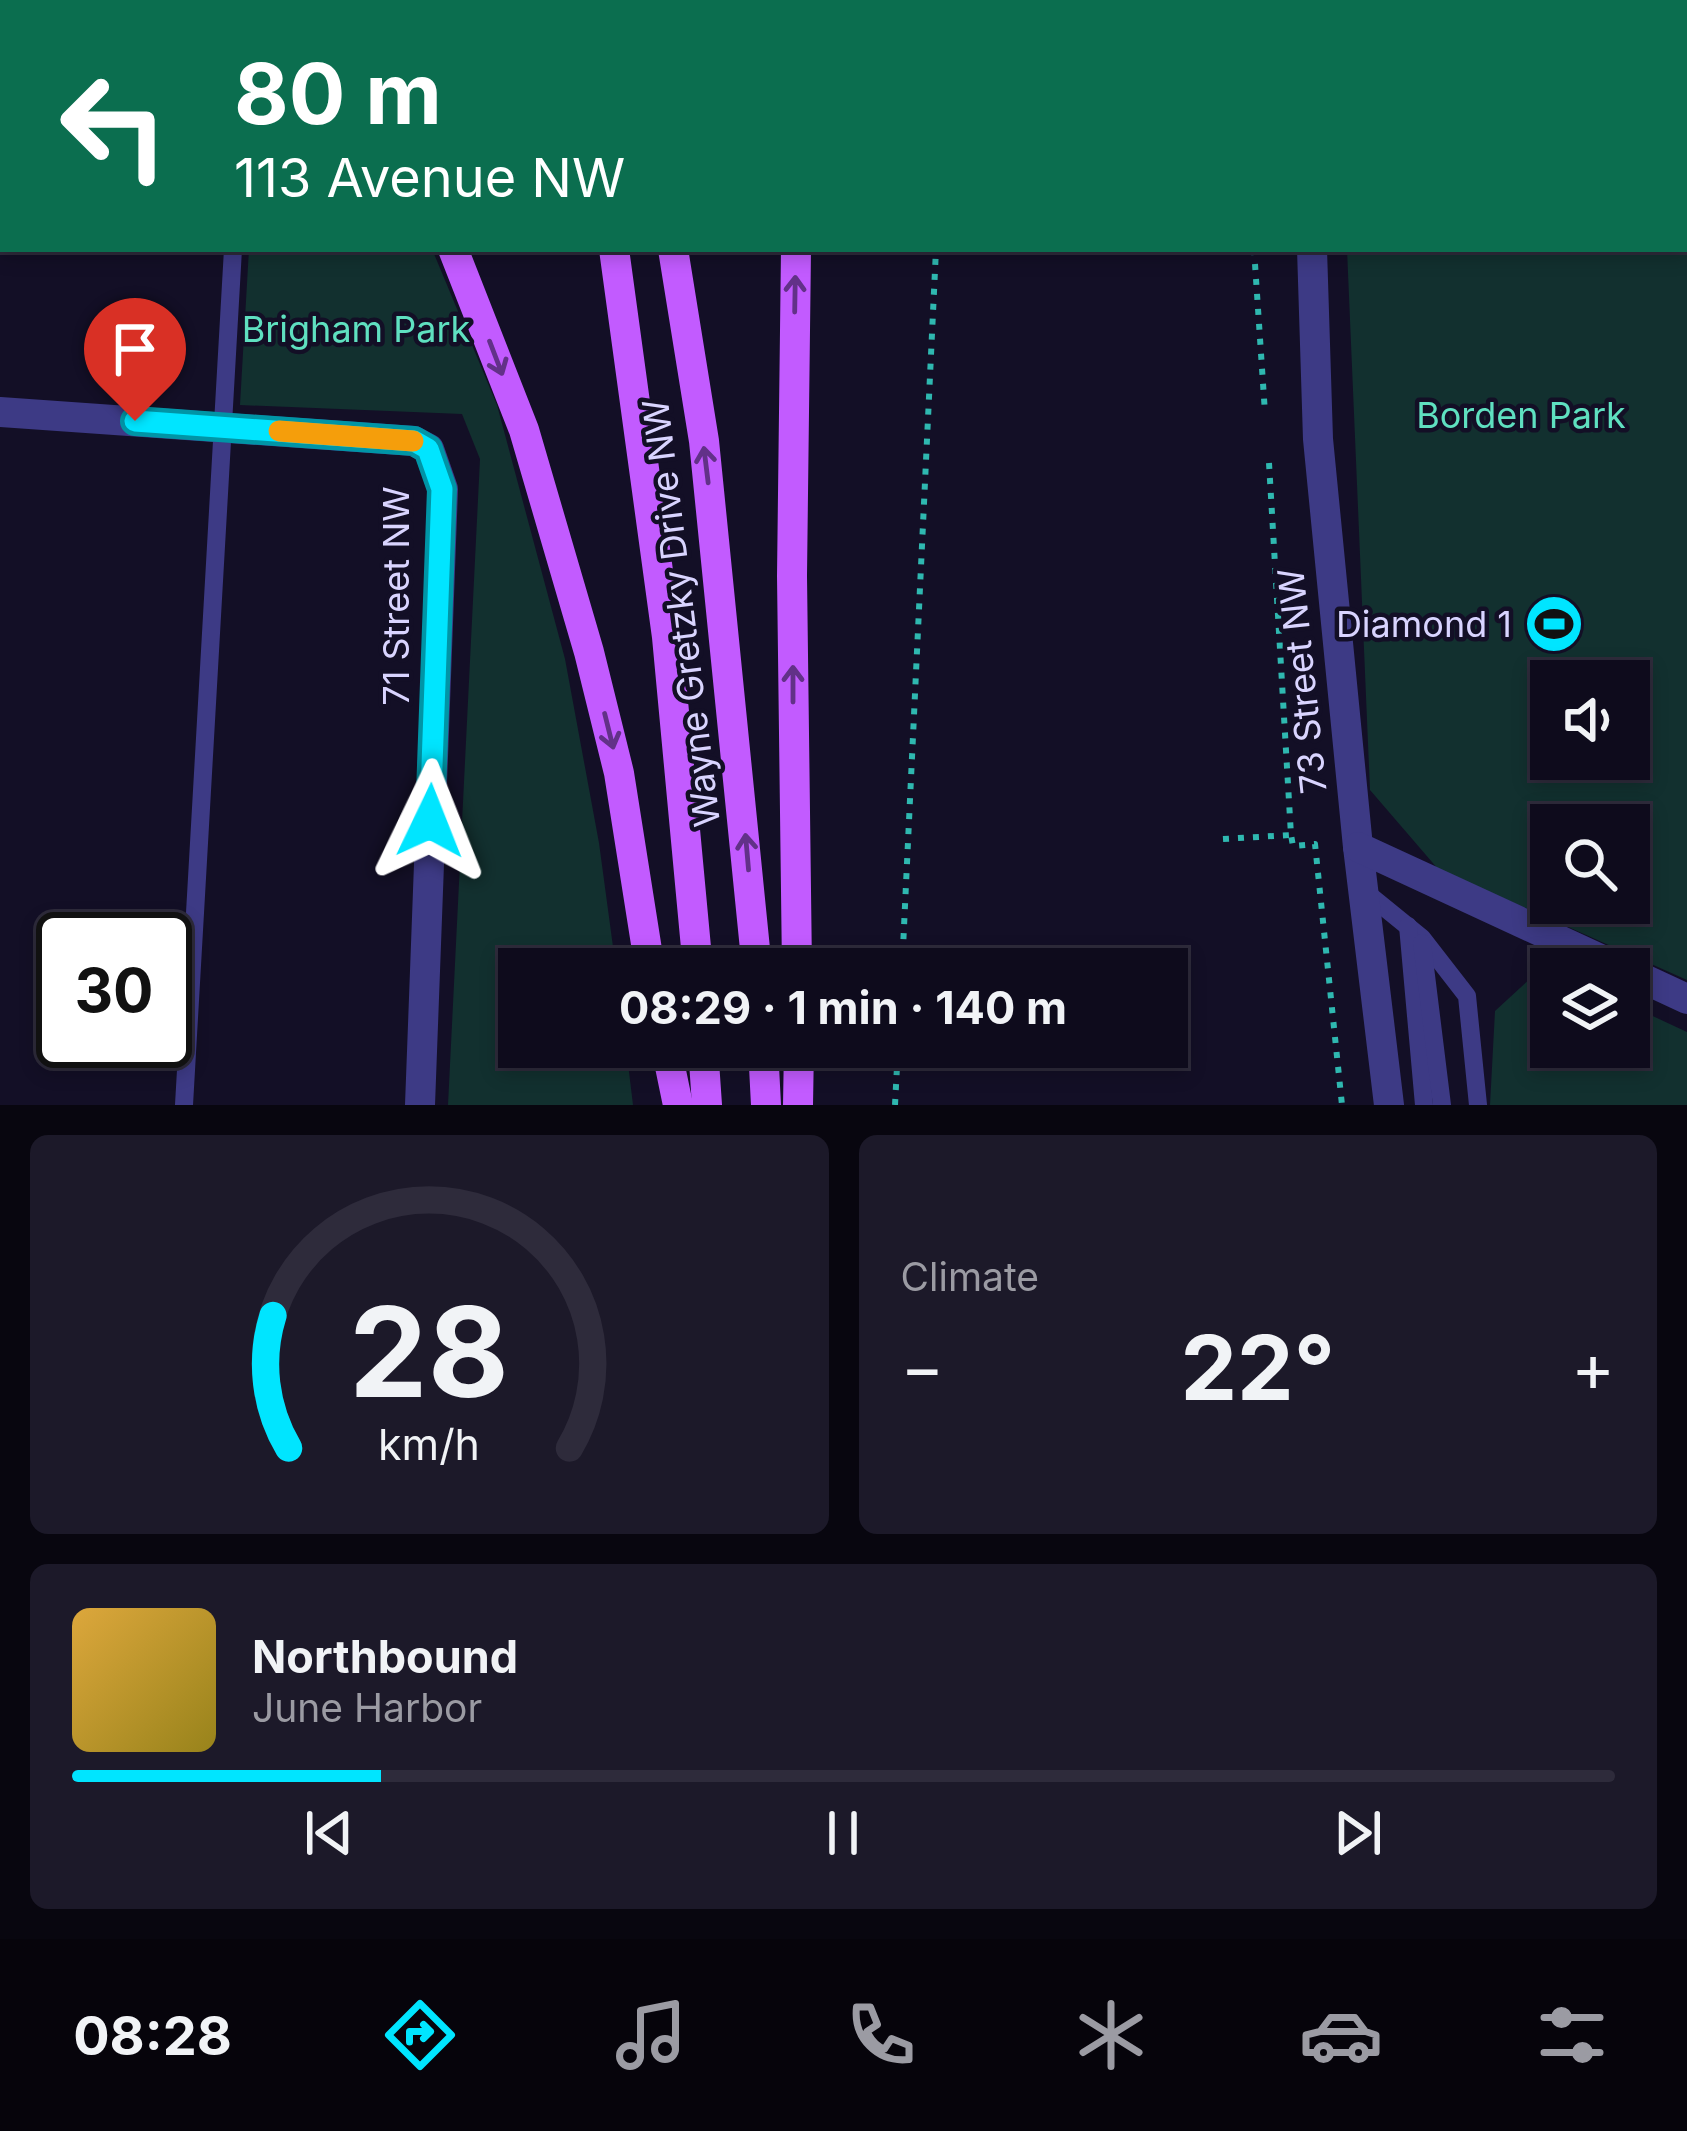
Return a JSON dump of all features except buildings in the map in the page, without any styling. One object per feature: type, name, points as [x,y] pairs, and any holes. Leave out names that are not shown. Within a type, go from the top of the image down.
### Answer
[{"type":"main road","points":[[454,252],[524,430],[590,652],[619,773],[647,948]]},
{"type":"main road","name":"Wayne Gretzky Drive NW","points":[[614,252],[668,637],[696,948]]},
{"type":"main road","name":"Wayne Gretzky Drive NW","points":[[673,252],[704,440],[755,948]]},
{"type":"main road","points":[[796,252],[792,576],[797,948]]},
{"type":"main road","points":[[671,1068],[679,1105]]},
{"type":"main road","points":[[704,1068],[706,1105]]},
{"type":"main road","points":[[764,1068],[766,1105]]},
{"type":"main road","points":[[798,1105],[799,1068]]},
{"type":"street","name":"73 Street NW","points":[[1312,252],[1318,439],[1358,847],[1371,897],[1389,1105]]},
{"type":"street","points":[[0,412],[225,427]]},
{"type":"street","name":"71 Street NW","points":[[225,427],[414,441],[428,449],[442,489],[420,1105]]},
{"type":"street","points":[[1358,847],[1575,948]]},
{"type":"street","points":[[1650,982],[1687,999]]},
{"type":"lane","points":[[184,1105],[233,252]]},
{"type":"lane","points":[[1371,897],[1415,932],[1467,996],[1478,1105]]},
{"type":"lane","points":[[1371,897],[1403,1105]]},
{"type":"lane","points":[[1415,932],[1424,1105]]},
{"type":"lane","points":[[1415,932],[1442,1105]]},
{"type":"path","points":[[903,948],[936,252]]},
{"type":"path","points":[[1254,252],[1265,413]]},
{"type":"path","points":[[1269,463],[1291,835],[1293,846],[1315,844],[1342,1105]]},
{"type":"path","points":[[1223,839],[1291,835]]},
{"type":"path","points":[[895,1105],[897,1068]]},
{"type":"green space","name":"Brigham Park","points":[[249,252],[433,252],[497,405],[565,659],[613,948],[498,948],[498,1068],[629,1068],[633,1105],[448,1105],[480,459],[462,414],[240,405]]},
{"type":"green space","name":"Borden Park","points":[[1347,252],[1687,252],[1687,980],[1650,964],[1650,948],[1615,948],[1561,924],[1650,924],[1650,804],[1530,804],[1530,910],[1438,869],[1370,790]]},
{"type":"green space","points":[[1530,979],[1530,1068],[1650,1068],[1650,1015],[1687,1032],[1687,1105],[1490,1105],[1495,1011]]},
{"type":"slow traffic","points":[[279,431],[413,441]]},
{"type":"place","name":"Diamond 1","points":[[1554,624]]},
{"type":"route","points":[[135,421],[414,441],[428,449],[442,489],[430,821]]}]
